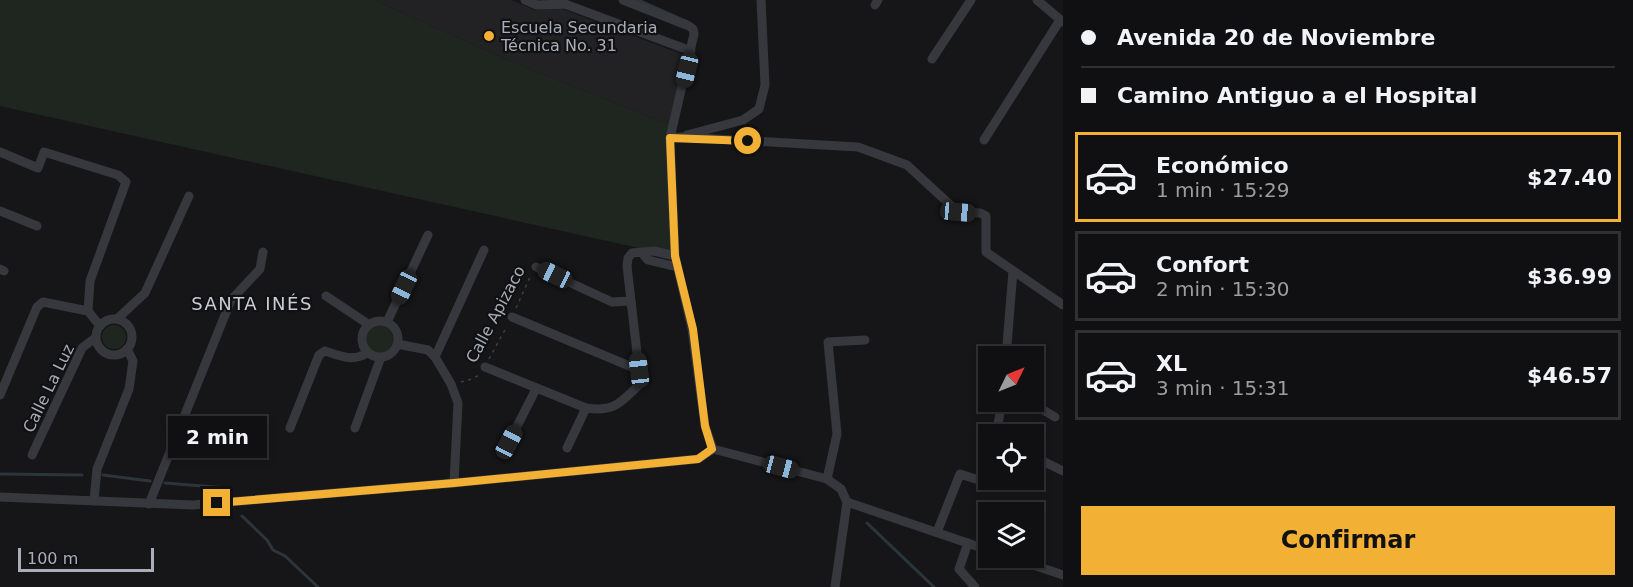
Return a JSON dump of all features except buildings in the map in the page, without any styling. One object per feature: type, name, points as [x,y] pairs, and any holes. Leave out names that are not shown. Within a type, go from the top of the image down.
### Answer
[{"type":"street","points":[[525,0],[537,5],[565,4],[691,51]]},
{"type":"street","points":[[623,0],[688,26],[693,29],[694,34],[670,138],[675,256],[693,329],[705,426],[712,449]]},
{"type":"street","points":[[682,137],[743,120],[759,109],[765,85],[761,0]]},
{"type":"street","points":[[932,59],[970,0]]},
{"type":"street","points":[[984,140],[1062,21],[1037,0]]},
{"type":"street","points":[[670,138],[858,147],[907,165],[958,212],[980,213],[986,216],[986,252],[1063,305]]},
{"type":"street","points":[[0,152],[38,168],[44,152],[124,179],[127,185],[90,280],[88,311]]},
{"type":"street","points":[[117,319],[145,292],[189,196]]},
{"type":"street","points":[[0,210],[37,226]]},
{"type":"street","points":[[387,322],[429,235]]},
{"type":"street","points":[[435,357],[483,250]]},
{"type":"street","points":[[485,367],[586,408],[603,410],[618,406],[638,386],[639,370],[628,258],[632,253],[654,250],[675,256]]},
{"type":"street","points":[[149,504],[231,300],[260,269],[263,252]]},
{"type":"street","points":[[641,252],[648,260],[678,267]]},
{"type":"street","name":"Calle Apizaco","points":[[536,267],[612,302],[631,301]]},
{"type":"street","points":[[1007,346],[1013,271]]},
{"type":"street","points":[[326,296],[368,324]]},
{"type":"street","points":[[0,395],[37,307],[43,302],[88,311],[100,326]]},
{"type":"street","points":[[512,317],[639,370]]},
{"type":"street","points":[[117,319],[127,324],[132,341],[121,354],[110,355],[100,349],[95,338],[100,326],[109,320],[117,319]]},
{"type":"street","points":[[377,320],[387,322],[396,331],[397,344],[392,353],[381,357],[368,353],[361,338],[363,330],[368,324],[377,320]]},
{"type":"street","name":"Calle La Luz","points":[[32,455],[82,348],[95,338]]},
{"type":"street","points":[[827,479],[837,434],[828,342],[865,340]]},
{"type":"street","points":[[397,344],[428,350],[435,357],[451,384],[458,403],[454,483]]},
{"type":"street","points":[[94,501],[97,469],[129,389],[133,361],[127,349]]},
{"type":"street","points":[[290,428],[319,355],[325,351],[348,358],[358,358],[368,353]]},
{"type":"street","points":[[355,428],[381,357]]},
{"type":"street","points":[[509,442],[536,389]]},
{"type":"street","points":[[567,448],[586,408]]},
{"type":"street","points":[[1044,410],[1055,417]]},
{"type":"street","points":[[712,449],[827,479],[841,489],[847,502],[835,587]]},
{"type":"street","points":[[0,497],[194,505],[698,459],[712,449]]},
{"type":"street","points":[[1044,462],[1063,471]]},
{"type":"street","points":[[937,532],[960,474],[978,480]]},
{"type":"street","points":[[847,502],[978,546]]},
{"type":"street","points":[[968,543],[959,569],[975,587]]},
{"type":"street","points":[[1042,568],[1063,575]]},
{"type":"path","name":"Calle Apizaco","points":[[451,384],[472,379],[482,373],[536,267]]},
{"type":"shaded area","points":[[0,0],[374,0],[512,62],[673,126],[675,256],[0,106]]},
{"type":"shaded area","points":[[374,0],[511,0],[535,10],[557,7],[684,55],[679,71],[673,126],[512,62]]},
{"type":"shaded area","points":[[114,325],[122,329],[126,337],[122,345],[114,349],[106,345],[102,337],[106,329]]},
{"type":"shaded area","points":[[379,325],[389,329],[393,339],[389,349],[379,353],[369,349],[365,339],[369,329]]},
{"type":"waterway","points":[[638,0],[688,22]]},
{"type":"waterway","points":[[0,474],[82,475]]},
{"type":"waterway","points":[[103,475],[150,481]]},
{"type":"waterway","points":[[165,483],[227,488],[230,495]]},
{"type":"waterway","points":[[242,516],[267,540],[273,550],[285,556],[318,587]]},
{"type":"waterway","points":[[867,523],[934,587]]},
{"type":"place","name":"Escuela Secundaria Técnica No. 31","points":[[489,36]]},
{"type":"district","name":"SANTA INÉS","points":[[252,304]]},
{"type":"route","points":[[217,503],[698,459],[712,449],[705,426],[693,329],[675,256],[670,138],[748,141]]}]
